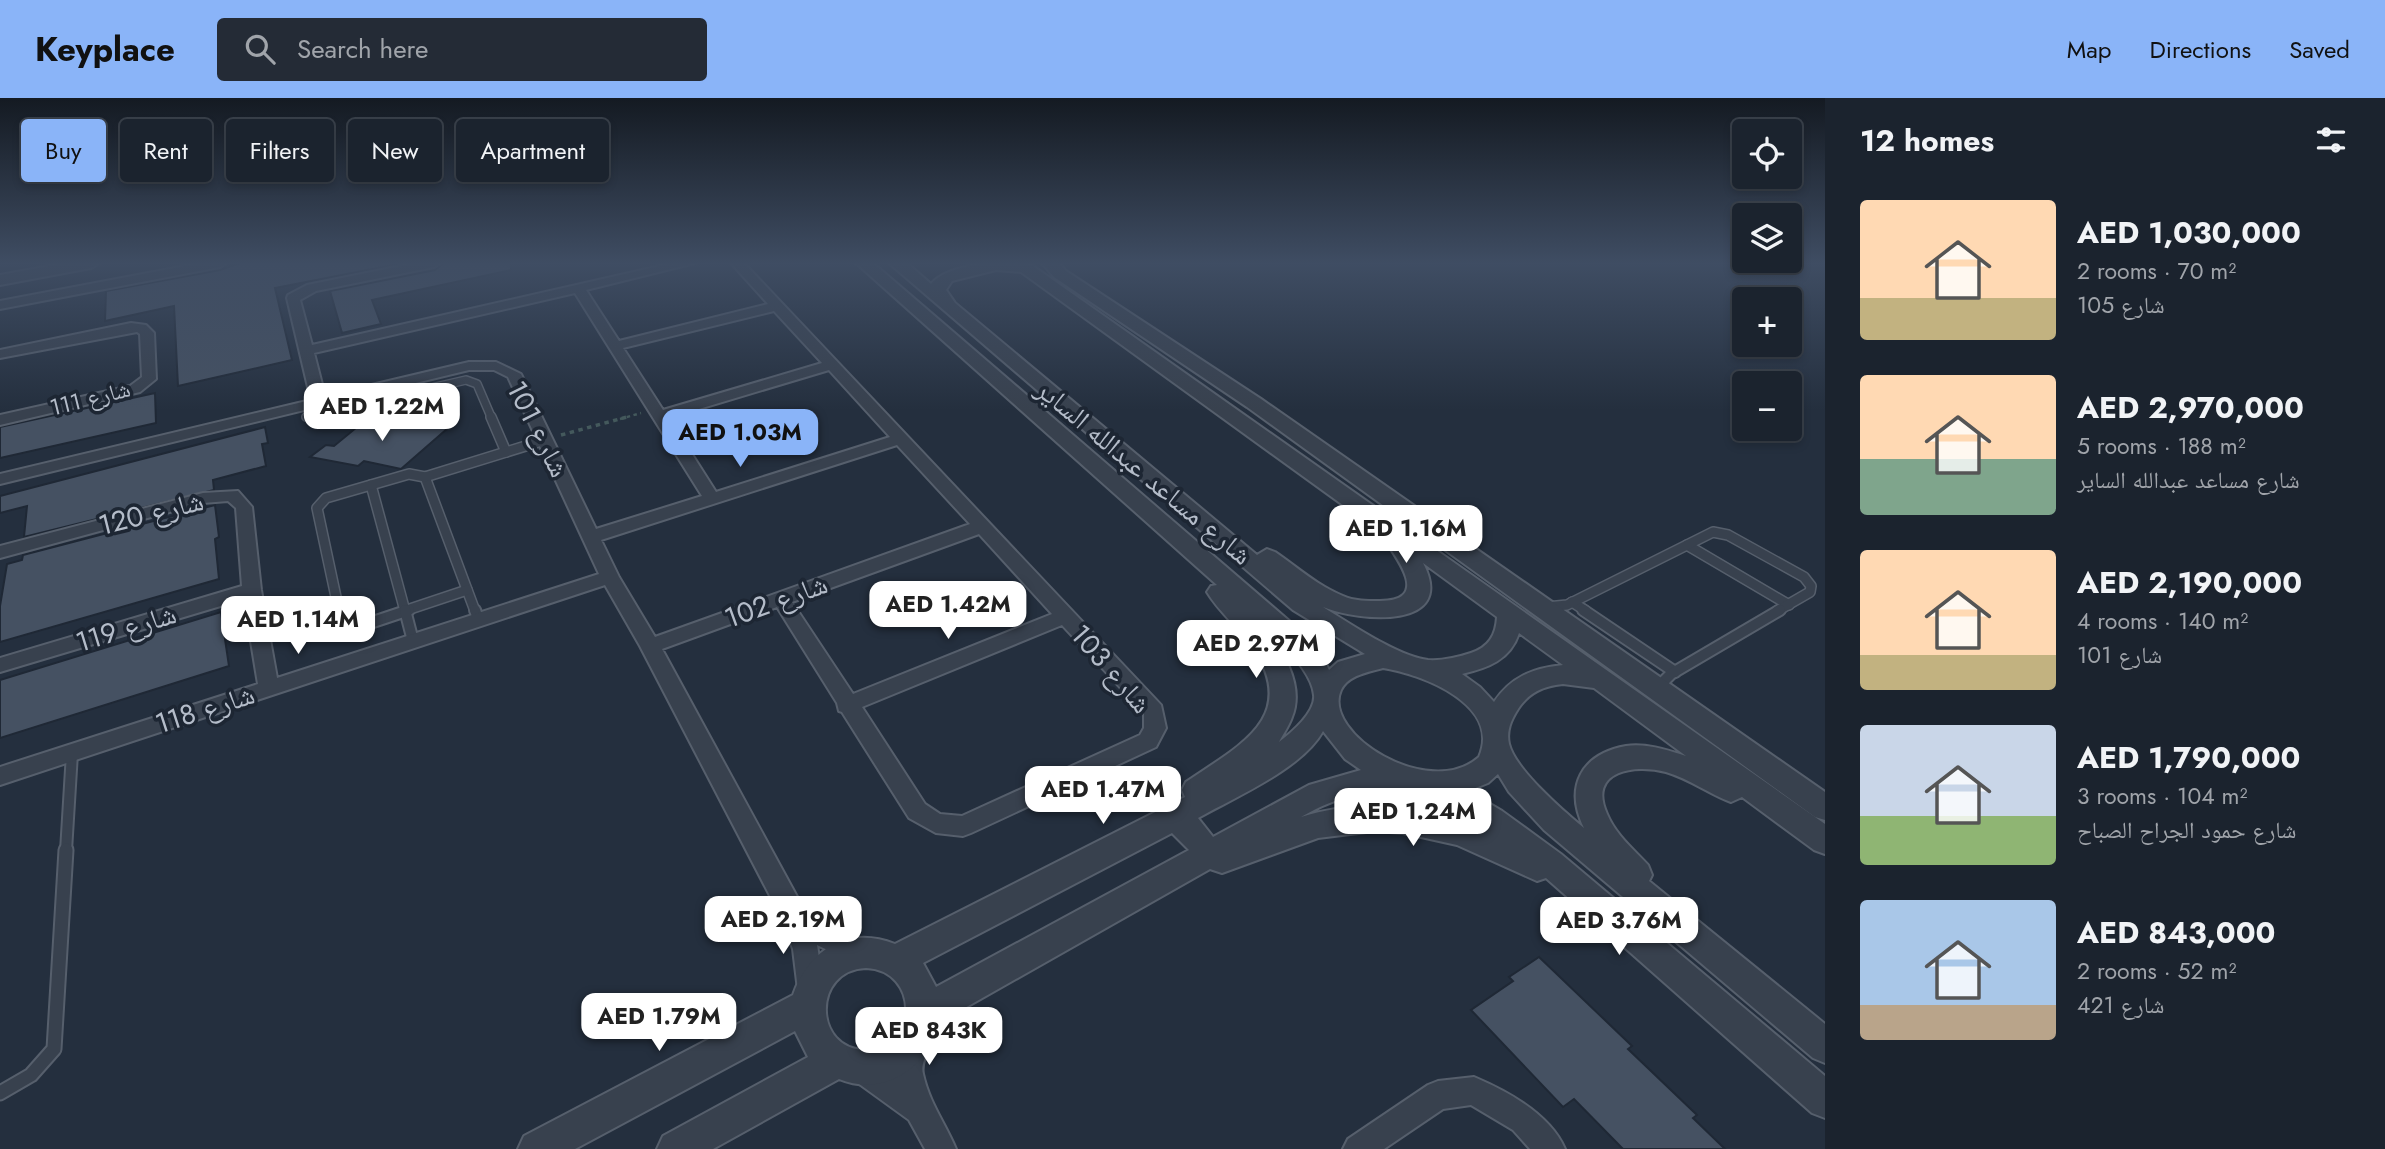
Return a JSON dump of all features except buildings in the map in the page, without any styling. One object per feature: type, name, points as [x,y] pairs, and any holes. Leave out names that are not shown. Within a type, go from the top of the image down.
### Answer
[{"type":"street","points":[[297,312],[319,401]]},
{"type":"street","points":[[308,350],[477,312]]},
{"type":"street","points":[[594,312],[711,497]]},
{"type":"street","points":[[615,346],[752,312]]},
{"type":"street","name":"شارع 103","points":[[781,599],[846,705],[917,811],[936,823],[963,826],[1148,741],[1155,728],[1154,711],[782,312]]},
{"type":"street","name":"شارع مساعد عبدالله الساير","points":[[920,312],[1286,632],[1311,660],[1326,697]]},
{"type":"street","name":"شارع مساعد عبدالله الساير","points":[[955,312],[1319,617],[1359,641],[1417,666]]},
{"type":"street","points":[[1088,312],[1825,842]]},
{"type":"street","points":[[1117,312],[1254,403],[1825,808]]},
{"type":"street","name":"شارع 111","points":[[0,354],[131,327],[141,328],[147,332],[149,379],[135,389],[0,420]]},
{"type":"street","points":[[657,413],[832,365]]},
{"type":"street","name":"شارع 101","points":[[0,479],[319,401],[340,403],[469,366],[496,366],[514,374],[610,577],[650,646],[792,912],[806,949],[809,998]]},
{"type":"street","points":[[1230,412],[1230,406],[1235,402],[1254,403]]},
{"type":"street","points":[[591,537],[901,439]]},
{"type":"street","name":"شارع 120","points":[[0,552],[203,498],[232,495],[244,507],[252,590],[269,688]]},
{"type":"street","points":[[1204,523],[1249,545],[1334,602],[1357,609],[1382,611],[1408,604],[1418,595],[1420,583],[1408,555],[1388,530],[1362,507]]},
{"type":"street","points":[[1144,834],[1269,734],[1278,718],[1282,701],[1282,684],[1276,666],[1256,632],[1149,514]]},
{"type":"street","name":"شارع 102","points":[[650,646],[980,527]]},
{"type":"street","name":"شارع 118","points":[[0,776],[610,577]]},
{"type":"street","name":"شارع 119","points":[[0,665],[252,590]]},
{"type":"street","points":[[897,960],[1144,834],[1286,755],[1315,726],[1334,678],[1346,668],[1373,660],[1417,666],[1470,663],[1499,649],[1507,639],[1509,613]]},
{"type":"street","points":[[846,705],[1065,616]]},
{"type":"street","points":[[1417,666],[1452,680],[1471,694],[1485,711],[1506,766],[1535,803],[1825,1046]]},
{"type":"street","points":[[676,1149],[849,1065],[885,1064],[906,1051],[922,1021],[1178,872],[1333,787],[1364,779],[1397,778],[1433,785],[1458,784],[1478,776],[1492,764],[1496,738],[1509,699],[1525,684],[1540,677],[1559,674],[1604,681]]},
{"type":"street","points":[[1326,697],[1331,724],[1346,745],[1369,763],[1397,778]]},
{"type":"street","points":[[1670,916],[1602,834],[1593,818],[1588,790],[1592,779],[1610,763],[1624,759],[1658,759],[1696,770],[1825,842]]},
{"type":"street","points":[[1433,785],[1521,841],[1636,936],[1825,1100]]},
{"type":"street","points":[[1173,818],[1190,828],[1204,844],[1206,857]]},
{"type":"street","points":[[1178,872],[1250,851],[1314,826],[1336,821],[1360,818],[1411,821],[1465,834],[1520,858],[1636,936]]},
{"type":"street","name":"شارع 101","points":[[792,912],[823,935],[859,953]]},
{"type":"street","points":[[919,1110],[824,1051],[813,1038],[808,1023],[809,998],[823,972],[839,959],[859,953],[879,954],[897,960],[918,982],[923,996],[922,1021],[908,1070],[919,1110],[941,1149]]},
{"type":"street","points":[[537,1149],[573,1140],[809,998]]},
{"type":"street","points":[[1358,1149],[1438,1095],[1474,1091],[1523,1120],[1550,1149]]},
{"type":"lane","points":[[306,418],[340,403],[472,381],[477,384],[506,452]]},
{"type":"lane","points":[[467,590],[358,627],[342,622],[317,508],[326,498],[409,474],[425,477],[545,440]]},
{"type":"lane","points":[[425,477],[478,620]]},
{"type":"lane","points":[[371,485],[413,640]]},
{"type":"lane","points":[[1537,606],[1554,608],[1572,602],[1710,533],[1723,533],[1808,582],[1812,589],[1675,672],[1664,681],[1663,694]]},
{"type":"lane","points":[[1687,545],[1789,604]]},
{"type":"lane","points":[[1572,602],[1675,672]]},
{"type":"lane","points":[[0,1093],[26,1079],[46,1063],[54,1049],[72,753]]},
{"type":"path","points":[[545,440],[657,413]]}]
